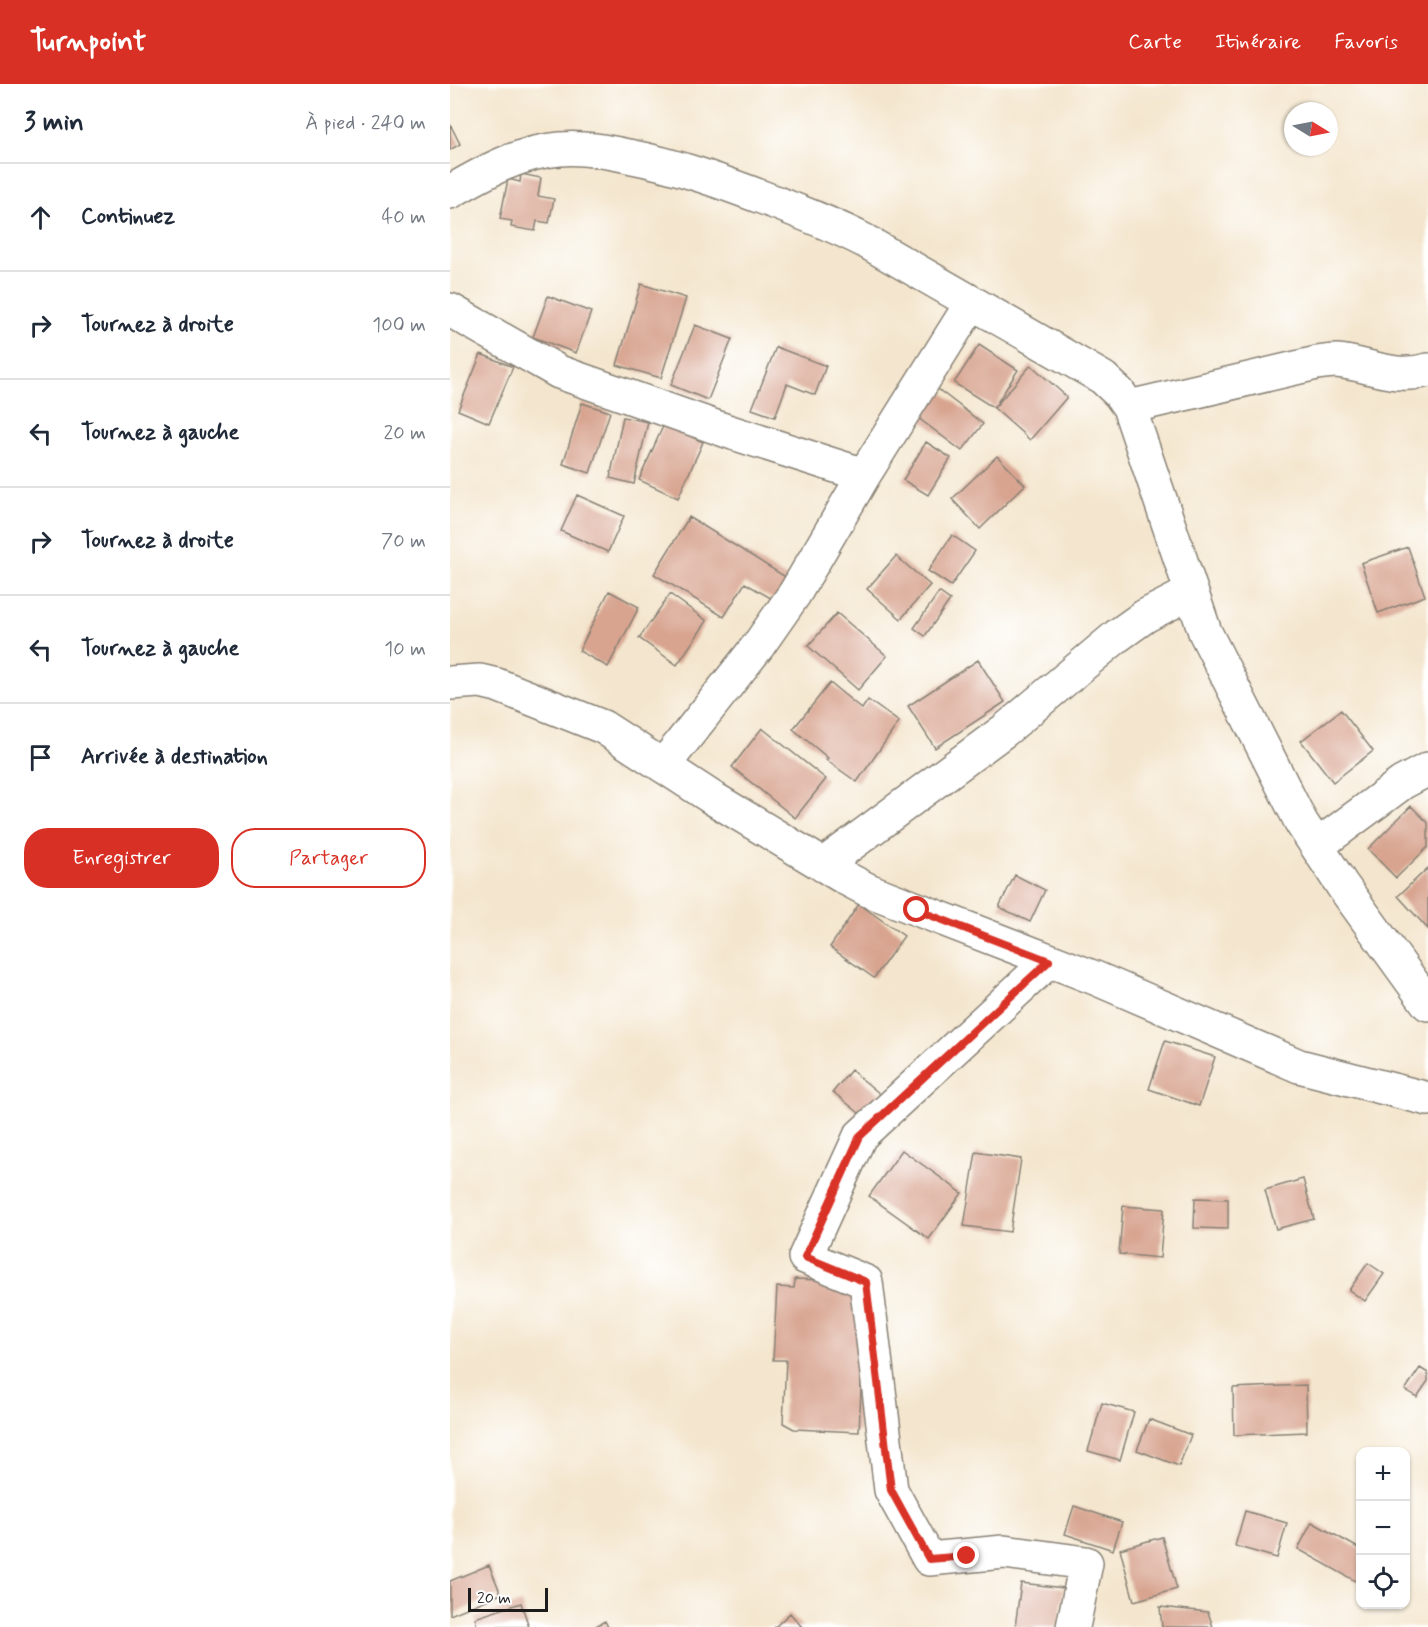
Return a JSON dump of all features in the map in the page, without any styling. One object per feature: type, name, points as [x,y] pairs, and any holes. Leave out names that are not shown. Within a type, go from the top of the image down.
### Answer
[{"type":"street","points":[[450,192],[515,158],[559,149],[591,148],[658,162],[715,179],[831,223],[1103,378],[1119,393],[1129,407],[1204,632],[1301,822],[1428,1004]]},
{"type":"street","points":[[663,766],[758,646],[795,593],[864,475],[971,304]]},
{"type":"street","points":[[450,310],[559,372],[864,475]]},
{"type":"street","points":[[1129,407],[1317,363],[1337,362],[1383,372],[1416,374],[1428,370]]},
{"type":"street","points":[[824,865],[1005,730],[1145,615],[1190,593]]},
{"type":"street","points":[[450,683],[480,681],[508,689],[603,727],[845,878],[895,902],[1095,978],[1299,1066],[1428,1099]]},
{"type":"street","points":[[1317,846],[1402,783],[1428,769]]},
{"type":"street","points":[[1049,961],[860,1136],[805,1257],[866,1282],[891,1490],[929,1559],[1004,1552],[1086,1563],[1073,1627]]},
{"type":"building","points":[[450,124],[460,144],[450,150]]},
{"type":"building","points":[[521,174],[541,178],[538,196],[554,199],[549,223],[537,221],[535,231],[511,227],[512,221],[500,219],[508,179],[520,182]]},
{"type":"building","points":[[641,284],[686,298],[661,378],[617,365]]},
{"type":"building","points":[[548,296],[591,312],[576,353],[533,337]]},
{"type":"building","points":[[695,325],[732,339],[708,400],[671,385]]},
{"type":"building","points":[[979,345],[1018,370],[994,408],[954,383]]},
{"type":"building","points":[[776,347],[826,366],[815,395],[787,384],[775,417],[752,409]]},
{"type":"building","points":[[481,354],[513,367],[489,423],[458,410]]},
{"type":"building","points":[[1031,365],[1067,397],[1030,440],[994,408]]},
{"type":"building","points":[[934,386],[983,424],[962,451],[913,414]]},
{"type":"building","points":[[582,403],[610,412],[590,473],[563,464]]},
{"type":"building","points":[[623,417],[648,422],[634,484],[610,478]]},
{"type":"building","points":[[664,424],[703,442],[678,498],[639,480]]},
{"type":"building","points":[[926,442],[951,458],[928,495],[903,480]]},
{"type":"building","points":[[997,456],[1025,485],[980,529],[952,499]]},
{"type":"building","points":[[577,495],[624,516],[608,552],[561,531]]},
{"type":"building","points":[[689,517],[792,581],[779,603],[745,583],[724,617],[654,574]]},
{"type":"building","points":[[952,535],[975,551],[951,586],[928,571]]},
{"type":"building","points":[[1408,547],[1425,596],[1378,613],[1361,563]]},
{"type":"building","points":[[896,556],[930,585],[901,619],[867,589]]},
{"type":"building","points":[[609,591],[639,607],[608,667],[579,651]]},
{"type":"building","points":[[939,592],[950,600],[925,636],[914,628]]},
{"type":"building","points":[[670,594],[707,621],[677,665],[639,638]]},
{"type":"building","points":[[837,613],[887,656],[858,690],[808,646]]},
{"type":"building","points":[[978,660],[1005,702],[935,748],[908,706]]},
{"type":"building","points":[[830,683],[862,709],[868,700],[899,722],[857,782],[826,760],[828,758],[793,729]]},
{"type":"building","points":[[1341,710],[1373,751],[1333,782],[1301,741]]},
{"type":"building","points":[[762,728],[826,779],[795,818],[732,767]]},
{"type":"building","points":[[1411,806],[1428,823],[1428,847],[1396,878],[1368,849]]},
{"type":"building","points":[[1428,868],[1428,929],[1398,896]]},
{"type":"building","points":[[1015,875],[1045,890],[1030,922],[999,907]]},
{"type":"building","points":[[859,904],[904,936],[874,978],[830,947]]},
{"type":"building","points":[[1165,1041],[1215,1057],[1199,1106],[1149,1089]]},
{"type":"building","points":[[851,1070],[897,1108],[880,1130],[833,1092]]},
{"type":"building","points":[[902,1150],[962,1193],[929,1239],[869,1196]]},
{"type":"building","points":[[976,1152],[1021,1159],[1010,1232],[964,1226]]},
{"type":"building","points":[[1303,1179],[1314,1219],[1276,1229],[1265,1190]]},
{"type":"building","points":[[1195,1198],[1228,1199],[1228,1229],[1194,1228]]},
{"type":"building","points":[[1123,1206],[1164,1209],[1160,1258],[1119,1254]]},
{"type":"building","points":[[1368,1263],[1384,1274],[1365,1301],[1349,1290]]},
{"type":"building","points":[[795,1279],[866,1282],[859,1432],[794,1429],[783,1423],[786,1360],[773,1360],[777,1287],[794,1288]]},
{"type":"building","points":[[1420,1368],[1428,1373],[1428,1381],[1417,1397],[1405,1390]]},
{"type":"building","points":[[1306,1385],[1307,1432],[1234,1435],[1233,1388]]},
{"type":"building","points":[[1102,1403],[1134,1412],[1120,1460],[1088,1451]]},
{"type":"building","points":[[1149,1419],[1191,1435],[1179,1466],[1137,1450]]},
{"type":"building","points":[[1074,1506],[1122,1522],[1113,1550],[1065,1534]]},
{"type":"building","points":[[1245,1511],[1287,1523],[1277,1558],[1235,1546]]},
{"type":"building","points":[[1312,1522],[1356,1547],[1356,1581],[1298,1549]]},
{"type":"building","points":[[1162,1537],[1177,1589],[1134,1601],[1120,1549]]},
{"type":"building","points":[[489,1565],[501,1594],[450,1615],[450,1581]]},
{"type":"building","points":[[1021,1583],[1064,1588],[1059,1627],[1015,1627]]},
{"type":"building","points":[[521,1603],[529,1627],[477,1627],[475,1618]]},
{"type":"building","points":[[1160,1607],[1208,1612],[1213,1627],[1162,1627]]},
{"type":"building","points":[[790,1613],[802,1627],[775,1627]]},
{"type":"building","points":[[605,1621],[608,1627],[594,1627]]},
{"type":"route","points":[[917,910],[1049,961],[860,1136],[805,1257],[866,1282],[891,1490],[929,1559],[967,1556]]}]
